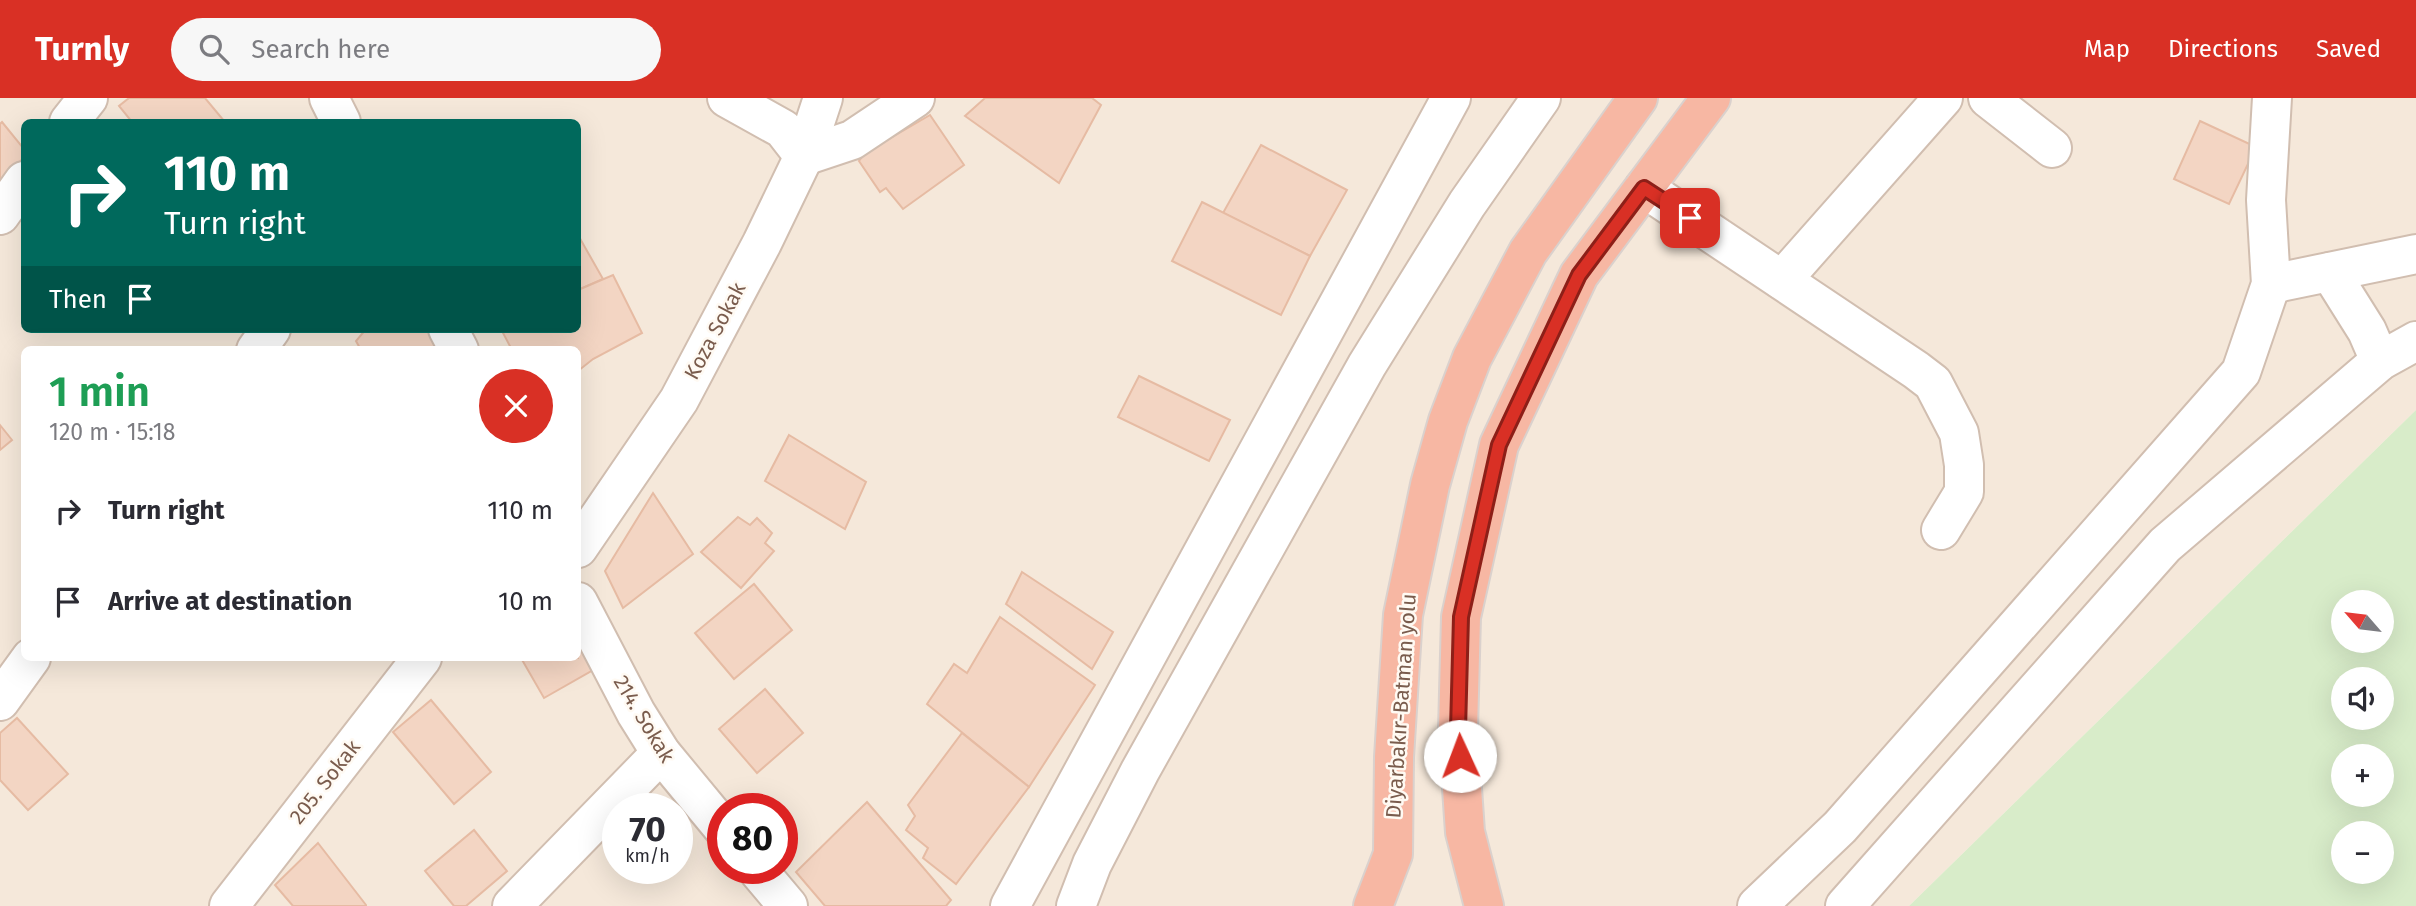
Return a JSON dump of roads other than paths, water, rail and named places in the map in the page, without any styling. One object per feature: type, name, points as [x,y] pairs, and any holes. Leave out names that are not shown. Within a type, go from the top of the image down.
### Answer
[{"type":"highway","name":"Diyarbakır-Batman yolu","points":[[1373,906],[1393,854],[1394,757],[1403,615],[1430,485],[1448,421],[1472,358],[1528,252],[1638,98]]},
{"type":"highway","points":[[1484,906],[1465,832],[1458,730],[1461,617],[1499,445],[1579,275],[1710,98]]},
{"type":"street","points":[[72,119],[89,98]]},
{"type":"street","points":[[329,98],[340,119]]},
{"type":"street","points":[[727,98],[783,129],[804,156],[852,140],[915,98]]},
{"type":"street","name":"Koza Sokak","points":[[581,544],[679,400],[762,243],[804,156],[823,98]]},
{"type":"street","points":[[1017,900],[1451,98]]},
{"type":"street","points":[[1076,906],[1092,864],[1140,771],[1367,365],[1467,204],[1541,98]]},
{"type":"street","points":[[1782,280],[1943,98]]},
{"type":"street","points":[[1988,98],[2052,148]]},
{"type":"street","points":[[1757,906],[1840,827],[2241,372],[2271,284],[2266,200],[2272,98]]},
{"type":"street","points":[[0,215],[21,185]]},
{"type":"street","points":[[1644,188],[1933,383],[1959,433],[1964,464],[1964,492],[1941,530]]},
{"type":"street","points":[[2271,284],[2416,254]]},
{"type":"street","points":[[2330,272],[2367,331],[2379,361]]},
{"type":"street","points":[[1845,906],[2165,545],[2379,361],[2416,341]]},
{"type":"street","name":"214. Sokak","points":[[581,608],[636,713],[661,753],[707,809]]},
{"type":"street","points":[[0,701],[29,661]]},
{"type":"street","name":"205. Sokak","points":[[229,906],[420,661]]},
{"type":"street","points":[[512,906],[661,753]]},
{"type":"street","points":[[769,884],[788,906]]}]
